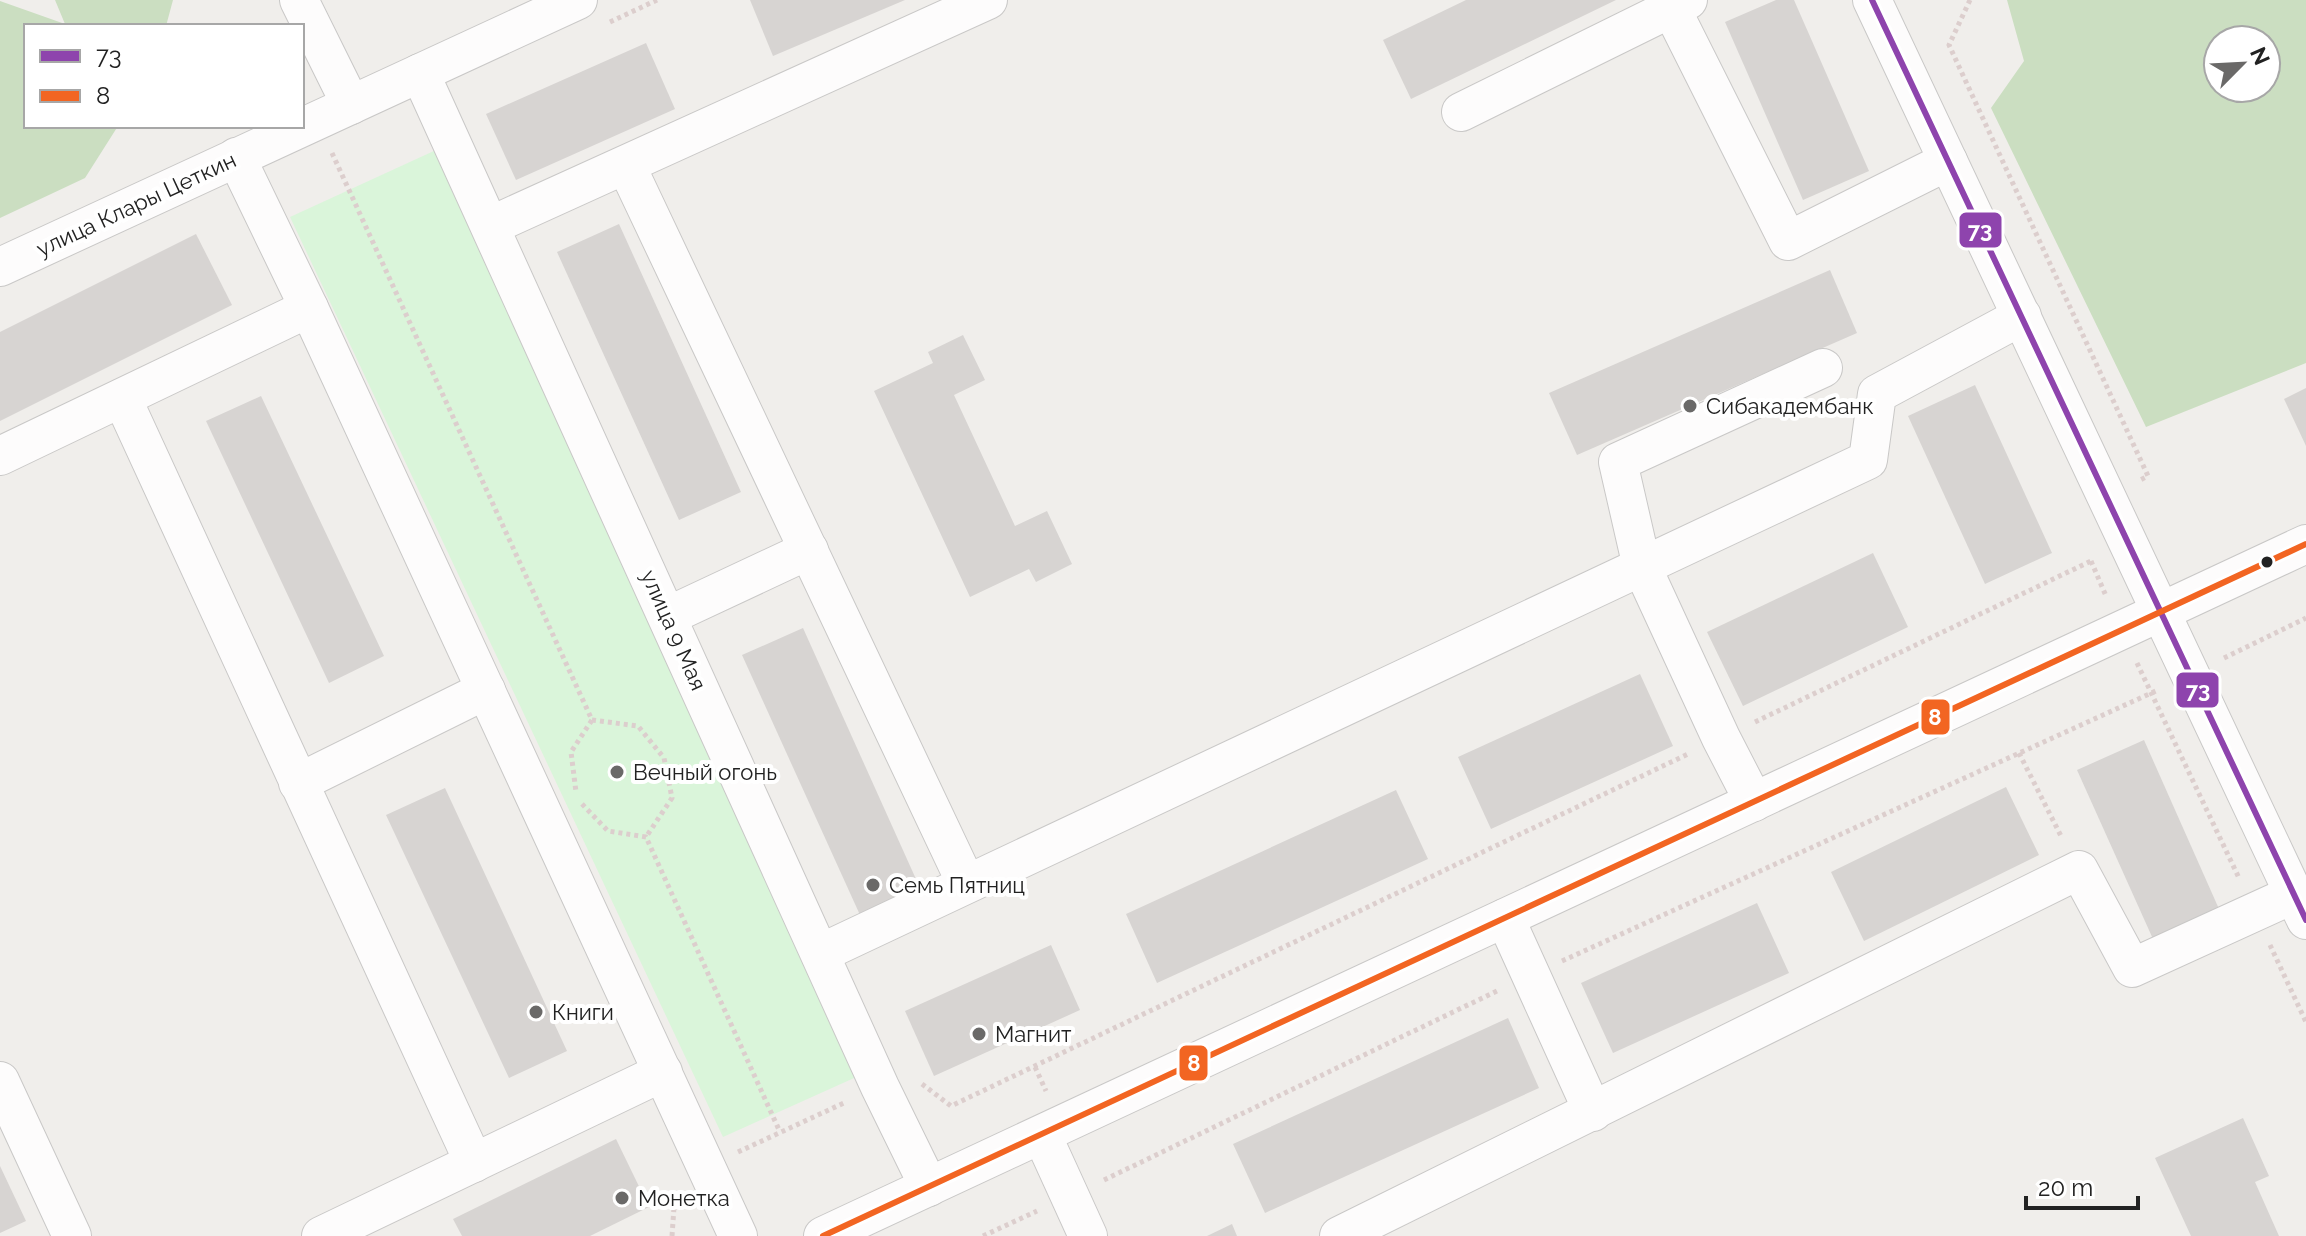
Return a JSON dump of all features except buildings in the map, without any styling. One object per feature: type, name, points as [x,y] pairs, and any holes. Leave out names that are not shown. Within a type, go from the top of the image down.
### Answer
[{"type":"street","points":[[299,0],[351,105]]},
{"type":"street","name":"улица Клары Цеткин","points":[[304,126],[578,0]]},
{"type":"street","points":[[490,226],[988,0]]},
{"type":"street","points":[[1339,1236],[2079,870],[2132,968],[2302,907],[1872,0]]},
{"type":"street","points":[[1461,112],[1680,4],[1788,241],[1948,161]]},
{"type":"street","name":"улица 9 Мая","points":[[420,73],[880,1087],[929,1187]]},
{"type":"street","name":"улица Клары Цеткин","points":[[0,267],[300,128]]},
{"type":"street","points":[[236,157],[309,308],[738,1236]]},
{"type":"street","points":[[626,165],[966,883]]},
{"type":"street","points":[[0,456],[309,308]]},
{"type":"street","points":[[821,953],[1868,460],[1877,394],[2022,316]]},
{"type":"street","points":[[1754,802],[1642,567],[1618,462],[1823,368]]},
{"type":"street","points":[[122,398],[474,1163]]},
{"type":"street","points":[[823,1236],[2306,544]]},
{"type":"street","points":[[668,616],[809,550]]},
{"type":"street","points":[[298,783],[486,690]]},
{"type":"street","points":[[1505,918],[1593,1112]]},
{"type":"street","points":[[321,1236],[663,1072]]},
{"type":"street","points":[[0,1081],[68,1235]]},
{"type":"street","points":[[1042,1135],[1088,1236]]},
{"type":"path","points":[[1970,0],[1949,45],[2148,476],[2106,495]]},
{"type":"path","points":[[331,153],[592,720]]},
{"type":"path","points":[[672,1236],[676,1180],[909,1073],[951,1106],[2091,561]]},
{"type":"path","points":[[983,1236],[1531,975],[2019,753],[2306,618]]},
{"type":"path","points":[[592,720],[638,726],[664,758],[672,798],[646,837]]},
{"type":"path","points":[[592,720],[571,752],[577,798],[608,831],[646,837]]},
{"type":"path","points":[[2019,753],[2079,870]]},
{"type":"path","points":[[646,837],[780,1132]]},
{"type":"green space","points":[[55,0],[173,0],[167,24],[65,24]]},
{"type":"green space","points":[[2007,0],[2306,0],[2306,363],[2146,427],[1991,108],[2024,61]]},
{"type":"green space","points":[[0,1],[65,24],[24,24],[24,128],[117,128],[85,178],[0,218]]},
{"type":"green space","points":[[436,150],[863,1074],[723,1137],[290,217]]},
{"type":"transit line","name":"73","points":[[1872,0],[2306,920]]},
{"type":"transit line","name":"8","points":[[823,1236],[2306,544]]},
{"type":"place","name":"Сибакадембанк","points":[[1690,406]]},
{"type":"place","name":"Вечный огонь","points":[[617,772]]},
{"type":"place","name":"Семь Пятниц","points":[[873,885]]},
{"type":"place","name":"Книги","points":[[536,1012]]},
{"type":"place","name":"Магнит","points":[[979,1034]]},
{"type":"place","name":"Монетка","points":[[622,1198]]}]
